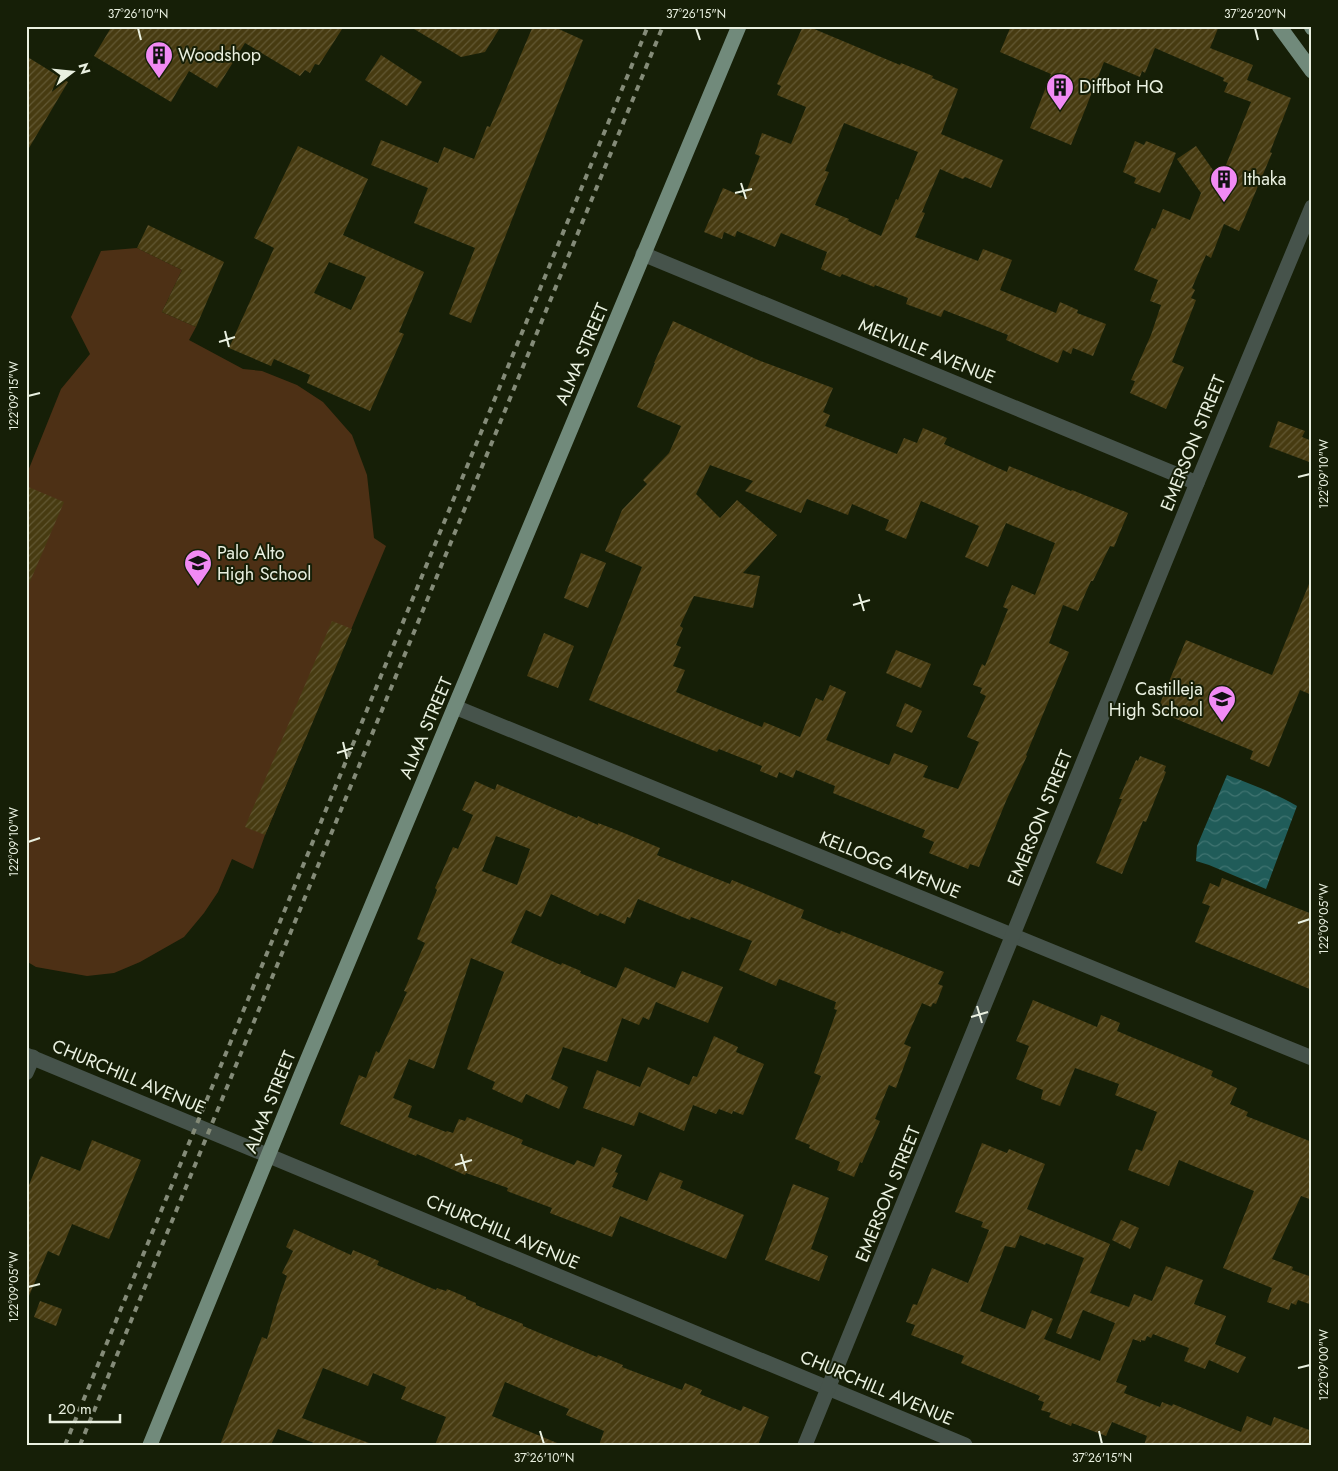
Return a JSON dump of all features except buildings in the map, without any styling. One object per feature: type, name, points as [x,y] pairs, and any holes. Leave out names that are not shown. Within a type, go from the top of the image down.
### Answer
[{"type":"main road","name":"ALMA STREET","points":[[150,1445],[268,1155],[739,26]]},
{"type":"main road","points":[[1279,26],[1312,71]]},
{"type":"street","name":"EMERSON STREET","points":[[805,1445],[1197,483],[1312,207]]},
{"type":"street","name":"MELVILLE AVENUE","points":[[644,254],[1197,483]]},
{"type":"street","name":"KELLOGG AVENUE","points":[[455,707],[1312,1058]]},
{"type":"street","name":"CHURCHILL AVENUE","points":[[30,1056],[965,1445]]},
{"type":"street","points":[[26,1073],[30,1056]]},
{"type":"shaded area","points":[[137,248],[182,270],[162,312],[196,327],[189,340],[243,369],[262,371],[297,385],[323,402],[352,435],[367,475],[374,538],[386,546],[265,835],[253,869],[232,859],[218,892],[184,937],[140,962],[114,973],[87,976],[36,967],[26,961],[26,476],[61,389],[90,354],[71,317],[101,251]]},
{"type":"water","points":[[1227,775],[1254,785],[1297,806],[1266,889],[1196,861],[1197,846]]},
{"type":"railway","points":[[65,1445],[648,26]]},
{"type":"railway","points":[[80,1445],[663,26]]},
{"type":"place","name":"Woodshop","points":[[159,79]]},
{"type":"place","name":"Diffbot HQ","points":[[1060,111]]},
{"type":"place","name":"Ithaka","points":[[1224,203]]},
{"type":"place","name":"Palo Alto High School","points":[[198,587]]},
{"type":"place","name":"Castilleja High School","points":[[1222,723]]}]
